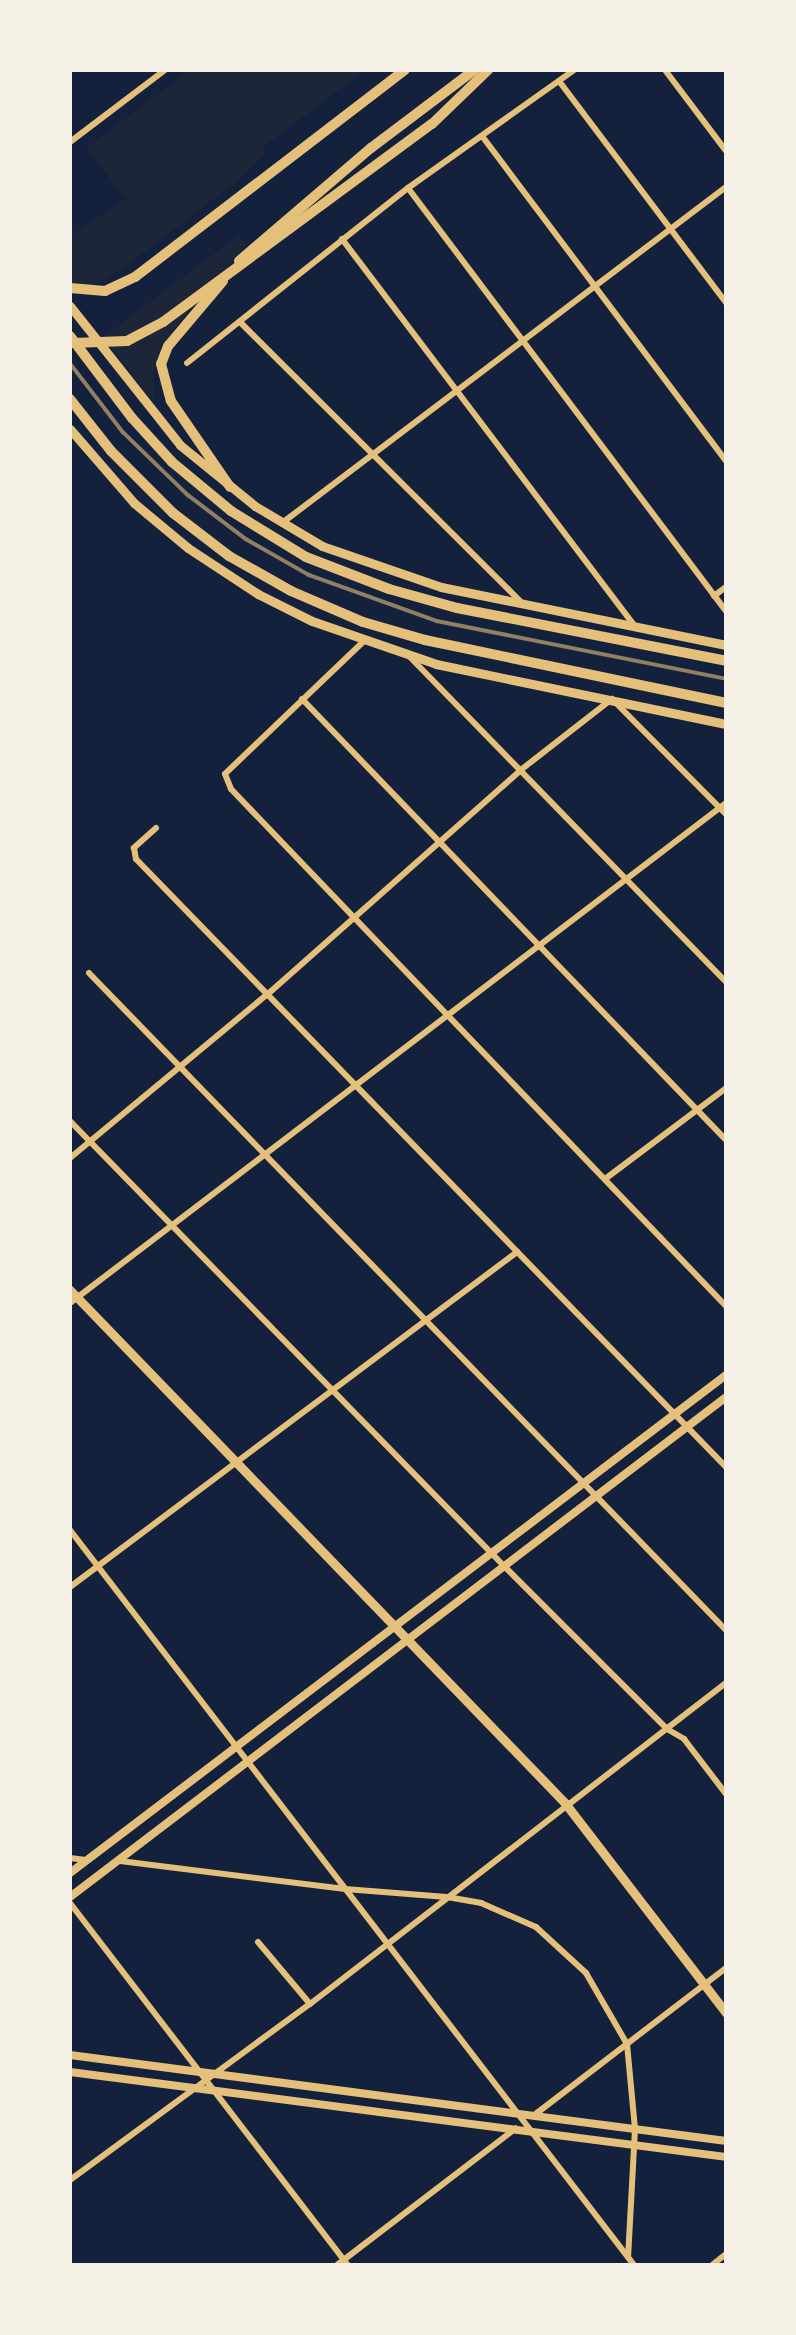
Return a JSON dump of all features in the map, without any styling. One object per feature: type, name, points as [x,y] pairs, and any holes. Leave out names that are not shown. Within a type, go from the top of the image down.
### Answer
[{"type":"highway","points":[[70,343],[106,345],[143,334],[432,124],[488,70]]},
{"type":"highway","points":[[70,336],[132,418],[192,481],[231,511],[306,556],[389,589],[457,608],[726,662]]},
{"type":"highway","points":[[70,399],[111,451],[188,526],[229,556],[330,609],[425,640],[726,703]]},
{"type":"main road","points":[[70,288],[105,291],[135,277],[405,70]]},
{"type":"main road","points":[[230,487],[166,390],[161,364],[168,346],[240,260],[273,229],[474,70]]},
{"type":"main road","points":[[72,308],[163,426],[230,487],[282,523],[322,546],[399,575],[524,605],[726,645]]},
{"type":"main road","points":[[70,429],[134,503],[188,548],[268,600],[364,641],[410,657],[726,724]]},
{"type":"main road","points":[[70,1290],[74,1301],[238,1461],[565,1803],[726,2013]]},
{"type":"street","points":[[70,142],[165,70]]},
{"type":"street","points":[[187,363],[408,188],[574,70]]},
{"type":"street","points":[[665,70],[726,151]]},
{"type":"street","points":[[559,81],[726,303]]},
{"type":"street","points":[[482,136],[726,461]]},
{"type":"street","points":[[282,523],[726,187]]},
{"type":"street","points":[[408,188],[726,611]]},
{"type":"street","points":[[342,239],[636,628]]},
{"type":"street","points":[[240,322],[370,456],[524,605]]},
{"type":"street","points":[[715,596],[726,587]]},
{"type":"street","points":[[364,641],[225,774],[231,789],[726,1306]]},
{"type":"street","points":[[410,657],[522,769],[726,982]]},
{"type":"street","points":[[302,699],[437,844],[726,1140]]},
{"type":"street","points":[[70,1158],[269,993],[352,916],[522,769],[612,699],[723,805],[726,814]]},
{"type":"street","points":[[74,1301],[170,1225],[356,1087],[537,944],[723,805]]},
{"type":"street","points":[[156,828],[136,845],[134,856],[726,1467]]},
{"type":"street","points":[[89,973],[726,1630]]},
{"type":"street","points":[[605,1179],[726,1088]]},
{"type":"street","points":[[70,1121],[505,1567],[667,1729],[684,1739],[726,1794]]},
{"type":"street","points":[[70,1587],[517,1252]]},
{"type":"street","points":[[70,1873],[586,1486],[726,1375]]},
{"type":"street","points":[[70,1897],[726,1397]]},
{"type":"street","points":[[70,1530],[512,2112],[534,2133],[634,2265]]},
{"type":"street","points":[[70,2180],[192,2087],[310,2004],[565,1803],[726,1683]]},
{"type":"street","points":[[70,1858],[86,1860]]},
{"type":"street","points":[[120,1861],[345,1889],[447,1897],[512,1914],[563,1948],[608,2005],[627,2044],[635,2129],[632,2145],[628,2257]]},
{"type":"street","points":[[70,1903],[346,2262]]},
{"type":"street","points":[[258,1942],[310,2004]]},
{"type":"street","points":[[337,2265],[346,2262],[726,1968]]},
{"type":"street","points":[[70,2055],[726,2141]]},
{"type":"street","points":[[70,2072],[726,2157]]},
{"type":"street","points":[[712,2265],[726,2254]]},
{"type":"shaded area","points":[[190,70],[365,70],[263,147],[266,152],[240,179],[121,270],[78,293],[70,284],[70,235],[126,199],[86,148]]},
{"type":"shaded area","points":[[239,235],[246,244],[161,345],[153,373],[154,403],[103,337]]},
{"type":"railway","points":[[70,363],[123,432],[188,495],[246,539],[309,575],[437,621],[726,679]]}]
